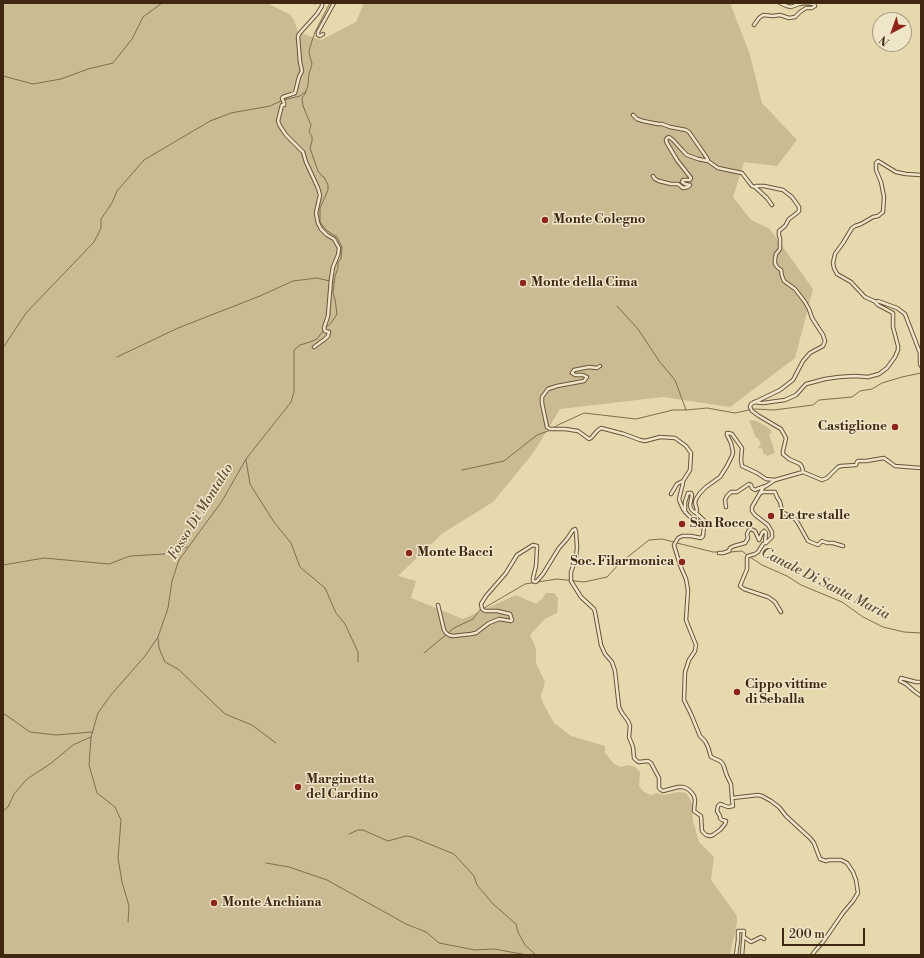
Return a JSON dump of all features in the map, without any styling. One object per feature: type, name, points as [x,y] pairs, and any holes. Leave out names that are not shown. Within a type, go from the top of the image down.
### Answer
[{"type":"street","points":[[314,347],[328,336],[329,332],[325,329],[328,316],[331,279],[333,266],[338,255],[339,248],[334,240],[321,229],[318,223],[316,213],[320,194],[303,152],[286,135],[278,121],[282,105],[284,105],[282,98],[295,93],[302,71],[300,62],[299,34],[317,14],[322,6],[322,3]]},
{"type":"street","points":[[322,34],[320,36],[318,35],[318,32],[334,3]]},
{"type":"street","points":[[754,25],[763,15],[780,15],[789,18],[795,17],[806,8],[812,8],[815,6],[814,4],[806,3],[791,7],[780,3]]},
{"type":"street","points":[[633,115],[637,119],[643,121],[686,130],[689,132],[708,161]]},
{"type":"street","points":[[653,176],[659,181],[678,184],[683,188],[690,185],[682,182],[683,180],[690,180],[691,178],[677,160],[667,143],[666,140],[669,137],[687,155],[708,161],[718,168],[742,174],[772,205]]},
{"type":"street","points":[[921,176],[896,172],[878,161],[876,163],[876,170],[881,182],[884,197],[883,212],[878,216],[852,228],[835,254],[833,263],[837,274],[851,282],[864,297],[897,308],[905,314],[920,353],[921,366]]},
{"type":"street","points":[[755,187],[764,186],[784,190],[792,197],[799,207],[797,213],[779,231],[780,249],[776,254],[775,264],[781,270],[784,281],[795,289],[805,302],[825,341],[823,346],[810,353],[803,361],[793,380],[780,390],[754,402],[750,407],[752,411],[759,416],[782,429],[786,438],[783,454],[789,459],[800,464],[803,472]]},
{"type":"street","points":[[754,402],[763,403],[784,400],[796,395],[806,384],[839,377],[868,377],[879,374],[887,368],[896,357],[898,350],[893,327],[893,315],[892,312],[878,305],[876,302]]},
{"type":"street","points":[[600,366],[597,368],[590,367],[574,370],[572,373],[575,375],[583,375],[587,377],[584,380],[548,388],[542,397],[547,427],[550,429],[578,431],[589,438],[591,438],[602,428],[645,441],[660,438],[675,438],[686,446],[691,453],[690,470],[683,481],[677,484],[671,494]]},
{"type":"street","points":[[695,512],[697,510],[695,503],[696,499],[706,487],[720,477],[732,456],[733,452],[727,435],[728,432],[732,434],[742,448],[742,466],[766,479],[775,480]]},
{"type":"street","points":[[726,507],[725,499],[731,492],[737,492],[749,484],[755,490],[764,487],[775,480],[803,472],[822,480],[827,478],[838,467],[856,465],[858,461],[884,458],[895,466],[921,468]]},
{"type":"street","points":[[438,605],[444,630],[449,635],[454,636],[476,633],[489,623],[500,619],[511,621],[510,614],[497,611],[486,611],[482,609],[481,604],[486,596],[506,573],[517,555],[534,545],[537,546],[536,566],[532,578],[533,581],[536,582],[543,574],[558,548],[575,529],[577,547],[571,581],[581,597],[594,609],[605,654],[612,662],[615,671],[619,707],[630,726],[629,737],[633,748],[634,758],[639,762],[651,762],[659,778],[659,788],[661,790],[663,791],[678,786],[688,789],[694,796],[694,811],[701,816],[702,831],[706,835],[713,835],[720,830],[726,821],[720,818],[716,811],[718,806],[720,804],[728,808],[733,806],[731,784],[726,776],[723,764],[720,761],[711,758],[705,741],[700,736],[684,700],[685,672],[689,660],[695,651],[696,645],[686,620],[688,590],[686,579],[674,545],[678,538],[682,536],[701,538],[703,536],[704,526],[702,523],[694,520],[685,512],[680,502],[679,499],[684,484],[683,481]]},
{"type":"street","points":[[764,487],[752,507],[752,511],[768,525],[771,529],[772,537],[767,543],[763,544],[758,552],[748,556],[747,569],[740,586],[744,589],[768,597],[776,602],[781,612]]},
{"type":"street","points":[[685,512],[686,497],[689,492],[692,494],[690,505],[691,509],[710,526]]},
{"type":"street","points":[[760,494],[763,492],[775,492],[784,513],[795,519],[808,540],[818,545],[822,541],[843,546]]},
{"type":"street","points":[[719,553],[729,551],[730,548],[745,543],[748,538],[747,534],[751,529],[755,532],[758,540],[764,531],[766,533],[765,543]]},
{"type":"street","points":[[921,682],[901,678],[900,681],[921,696]]},
{"type":"street","points":[[732,798],[758,795],[771,801],[810,838],[820,859],[826,861],[841,860],[847,863],[854,872],[858,893],[853,902],[812,955]]},
{"type":"street","points":[[736,955],[738,931],[744,931],[742,955]]},
{"type":"street","points":[[743,937],[751,942],[761,937],[764,939]]},
{"type":"shaded area","points":[[3,3],[267,3],[289,14],[294,20],[298,32],[321,40],[356,22],[364,3],[730,3],[750,55],[762,103],[797,140],[777,166],[744,162],[733,197],[751,220],[770,229],[813,289],[795,358],[730,407],[663,397],[560,409],[534,452],[493,502],[443,533],[398,576],[416,581],[411,598],[463,619],[516,595],[536,604],[546,593],[554,593],[558,598],[557,613],[545,619],[530,635],[536,649],[536,663],[545,682],[541,696],[543,703],[554,723],[571,736],[605,746],[605,753],[614,764],[621,767],[628,765],[635,767],[640,772],[639,786],[644,792],[651,795],[657,793],[664,795],[678,792],[686,793],[692,804],[693,821],[699,842],[714,857],[711,880],[737,916],[737,923],[730,955],[3,955]]},
{"type":"shaded area","points":[[749,420],[757,421],[770,429],[772,433],[769,434],[775,453],[767,456],[766,454],[764,455],[762,448],[759,449],[758,446],[761,445],[758,438],[756,438]]},
{"type":"waterway","points":[[3,76],[33,84],[61,79],[88,69],[113,63],[132,39],[143,17],[162,3]]},
{"type":"waterway","points":[[311,3],[317,3]]},
{"type":"waterway","points":[[325,328],[331,323],[337,314],[333,293],[338,262],[341,259],[342,247],[337,237],[326,230],[320,222],[320,208],[328,190],[328,185],[324,177],[318,171],[310,148],[312,141],[312,136],[309,132],[311,125],[303,106],[302,98],[308,85],[312,64],[309,53],[310,47],[315,32],[330,3]]},
{"type":"waterway","points":[[284,100],[300,96],[305,92]]},
{"type":"waterway","points":[[3,348],[26,313],[94,242],[101,228],[101,219],[112,203],[117,191],[144,160],[210,121],[231,113],[270,106],[281,101]]},
{"type":"waterway","points":[[117,357],[178,328],[260,296],[293,281],[317,278],[334,282]]},
{"type":"waterway","points":[[617,306],[638,329],[659,361],[675,380],[686,410]]},
{"type":"waterway","name":"Fosso Di Montalto","points":[[128,922],[129,906],[122,882],[118,858],[121,820],[115,807],[97,793],[89,765],[91,737],[98,713],[110,696],[145,656],[158,637],[168,608],[172,581],[179,560],[222,501],[246,459],[291,402],[294,392],[294,350],[300,345],[317,339],[323,331]]},
{"type":"waterway","points":[[754,409],[774,410],[813,405],[819,400],[852,397],[860,391],[872,389],[882,383],[921,373]]},
{"type":"waterway","points":[[553,428],[584,413],[636,419],[673,410],[707,408],[735,413],[749,410]]},
{"type":"waterway","points":[[462,470],[504,461],[537,435],[551,430]]},
{"type":"waterway","points":[[246,460],[250,484],[274,522],[291,543],[300,567],[325,588],[336,613],[345,624],[358,652],[358,662]]},
{"type":"waterway","name":"Canale Di Santa Maria","points":[[424,653],[454,628],[473,619],[479,611],[525,584],[557,579],[584,582],[607,577],[620,563],[649,540],[662,539],[674,542]]},
{"type":"waterway","name":"Canale Di Santa Maria","points":[[677,543],[713,552],[719,552]]},
{"type":"waterway","points":[[3,565],[44,558],[109,564],[130,556],[164,554],[187,547]]},
{"type":"waterway","name":"Canale Di Santa Maria","points":[[730,552],[742,551],[747,555]]},
{"type":"waterway","name":"Canale Di Santa Maria","points":[[750,557],[762,565],[787,576],[801,585],[842,602],[863,617],[883,627],[904,632],[921,633]]},
{"type":"waterway","points":[[158,638],[159,648],[165,662],[178,669],[225,714],[252,725],[276,743]]},
{"type":"waterway","points":[[3,714],[30,732],[56,735],[92,732]]},
{"type":"waterway","points":[[3,811],[8,807],[14,794],[27,779],[50,764],[73,745],[91,737]]},
{"type":"waterway","points":[[349,834],[358,830],[363,830],[388,841],[406,836],[412,837],[454,854],[474,876],[477,885],[493,904],[516,924],[518,932],[525,945],[536,955]]},
{"type":"waterway","points":[[266,863],[289,867],[327,880],[406,924],[426,932],[439,943],[475,950],[494,949],[527,955]]},
{"type":"place","name":"Monte Colegno","points":[[545,220]]},
{"type":"place","name":"Monte della Cima","points":[[523,283]]},
{"type":"place","name":"Castiglione","points":[[895,427]]},
{"type":"place","name":"Le tre stalle","points":[[771,516]]},
{"type":"place","name":"San Rocco","points":[[682,524]]},
{"type":"place","name":"Monte Bacci","points":[[409,553]]},
{"type":"place","name":"Soc. Filarmonica","points":[[682,562]]},
{"type":"place","name":"Cippo vittime di Seballa","points":[[737,692]]},
{"type":"place","name":"Marginetta del Cardino","points":[[298,787]]},
{"type":"place","name":"Monte Anchiana","points":[[214,903]]}]
